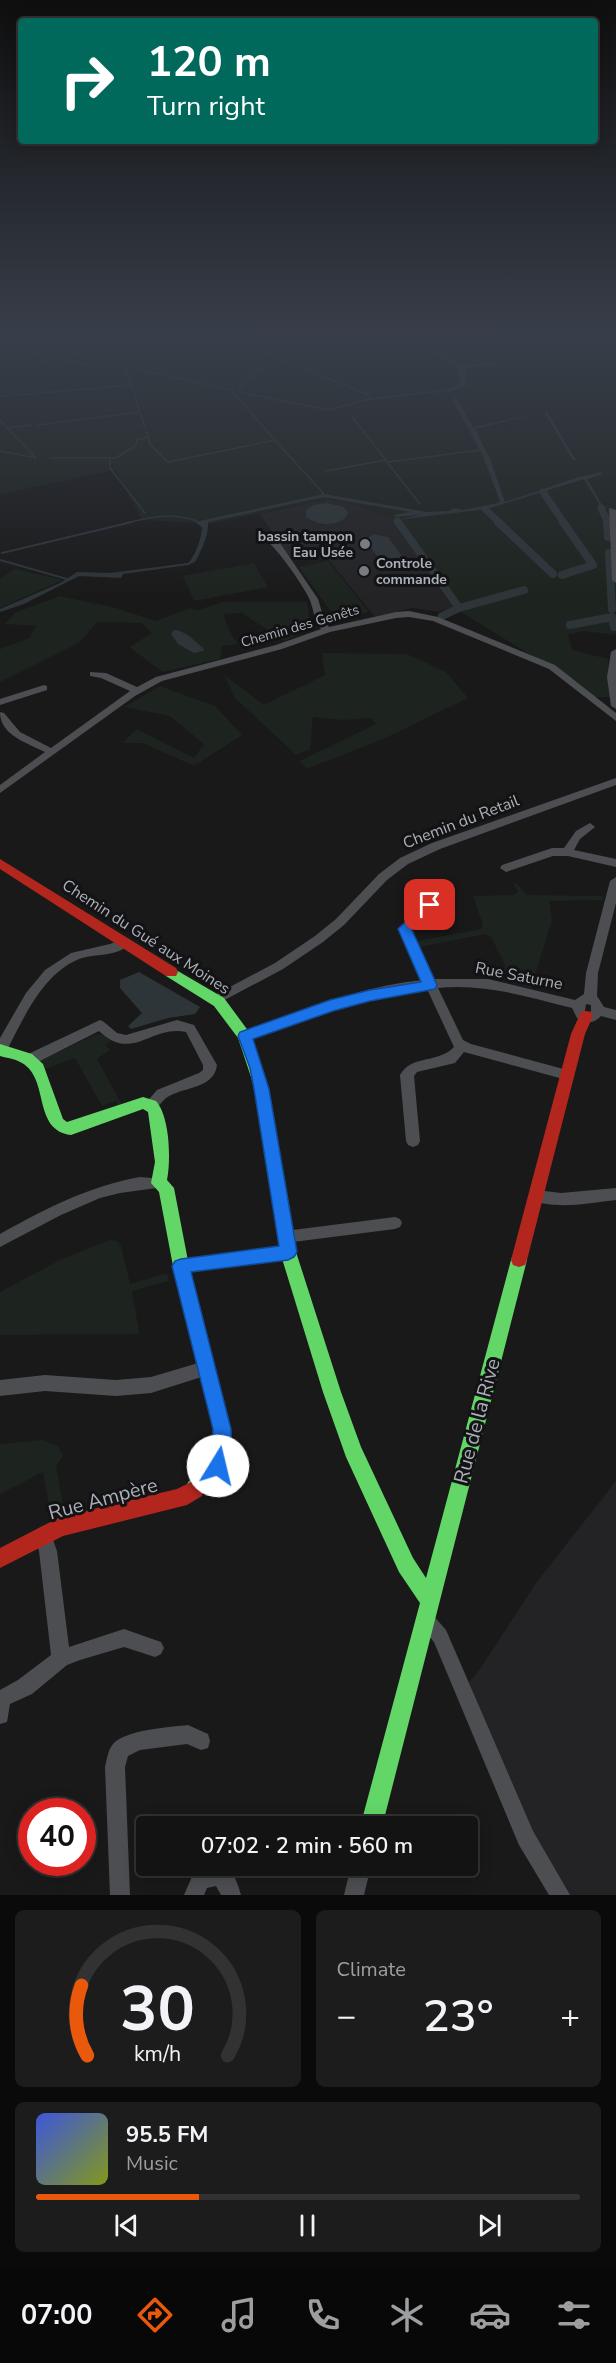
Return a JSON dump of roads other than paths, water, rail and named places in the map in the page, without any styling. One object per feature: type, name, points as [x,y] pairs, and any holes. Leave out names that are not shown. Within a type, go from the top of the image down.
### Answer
[{"type":"street","points":[[612,510],[616,580]]},
{"type":"street","points":[[269,538],[277,545],[314,599],[319,619],[327,630]]},
{"type":"street","name":"Chemin des Genêts","points":[[0,790],[138,690],[165,677],[279,647],[327,630],[396,615],[422,615],[435,619],[552,668],[616,718]]},
{"type":"street","points":[[616,652],[612,677],[616,706]]},
{"type":"street","points":[[93,674],[103,675],[138,690]]},
{"type":"street","points":[[0,702],[44,688]]},
{"type":"street","points":[[0,715],[16,734],[52,752]]},
{"type":"street","name":"Chemin du Retail","points":[[215,1000],[279,966],[319,939],[333,928],[382,877],[404,861],[436,846],[616,781]]},
{"type":"street","points":[[568,852],[570,845],[583,830],[590,827]]},
{"type":"street","points":[[506,868],[552,852],[568,852],[616,863]]},
{"type":"street","name":"Chemin du Gué aux Moines","points":[[0,863],[215,1000],[245,1036],[262,1089],[288,1252],[332,1392],[353,1450],[406,1565],[430,1600]]},
{"type":"street","points":[[588,1011],[598,1004],[590,1000],[592,973],[616,881]]},
{"type":"street","points":[[430,905],[405,929],[430,985],[462,1046],[567,1075]]},
{"type":"street","points":[[125,942],[116,948],[84,953],[56,967],[39,983],[2,1044],[38,1068],[57,1123],[64,1128],[71,1129],[143,1103],[151,1105],[155,1110],[163,1162],[159,1183]]},
{"type":"street","name":"Rue Saturne","points":[[245,1036],[330,1006],[370,996],[458,982],[489,984],[588,1011],[616,1016]]},
{"type":"street","name":"Rue de la Rive","points":[[374,1816],[567,1075],[578,1034],[588,1011]]},
{"type":"street","points":[[29,1060],[100,1025],[113,1037],[126,1040],[177,1025],[190,1028],[210,1065],[209,1072],[204,1077],[162,1094],[151,1105]]},
{"type":"street","points":[[413,1141],[406,1075],[412,1068],[450,1059],[462,1046]]},
{"type":"street","points":[[0,1241],[64,1208],[115,1188],[137,1183],[159,1183],[166,1188],[181,1266],[206,1369],[151,1386],[116,1388],[45,1383],[0,1388]]},
{"type":"street","points":[[536,1196],[561,1199],[616,1194]]},
{"type":"street","points":[[285,1237],[395,1223]]},
{"type":"street","points":[[181,1266],[288,1252]]},
{"type":"street","name":"Rue Ampère","points":[[0,1558],[60,1527],[180,1498],[195,1491],[212,1474],[220,1457],[222,1429],[206,1369]]},
{"type":"street","points":[[43,1535],[48,1551],[61,1659]]},
{"type":"street","points":[[426,1620],[440,1636],[526,1838],[560,1895]]},
{"type":"street","points":[[0,1715],[1,1699],[25,1687],[61,1659],[124,1638],[155,1648]]},
{"type":"street","points":[[120,1895],[117,1756],[129,1744],[139,1741],[188,1734],[201,1741]]},
{"type":"street","points":[[194,1895],[201,1879],[220,1875],[228,1884],[231,1895]]},
{"type":"street","points":[[354,1895],[359,1876]]},
{"type":"waterway","points":[[0,451],[36,458],[2,422]]},
{"type":"waterway","points":[[38,425],[58,422]]},
{"type":"waterway","points":[[143,422],[145,428]]},
{"type":"waterway","points":[[260,422],[275,440]]},
{"type":"waterway","points":[[326,471],[386,460],[356,422]]},
{"type":"waterway","points":[[8,428],[31,425]]},
{"type":"waterway","points":[[147,432],[148,437]]},
{"type":"waterway","points":[[50,458],[116,458],[136,445],[137,440],[148,437]]},
{"type":"waterway","points":[[148,437],[150,444],[168,462],[275,440]]},
{"type":"waterway","points":[[275,440],[324,494],[322,494]]},
{"type":"waterway","points":[[388,462],[481,450]]},
{"type":"waterway","points":[[110,459],[110,468],[145,513]]},
{"type":"waterway","points":[[387,462],[420,504]]},
{"type":"waterway","points":[[543,492],[564,523]]},
{"type":"waterway","points":[[601,508],[608,523]]},
{"type":"waterway","points":[[485,509],[500,523]]},
{"type":"waterway","points":[[125,523],[169,516],[197,521]]},
{"type":"waterway","points":[[2,553],[132,522]]},
{"type":"waterway","points":[[398,522],[459,608]]},
{"type":"waterway","points":[[498,522],[553,574]]},
{"type":"waterway","points":[[562,575],[593,565],[563,522]]},
{"type":"waterway","points":[[607,522],[608,537]]},
{"type":"waterway","points":[[609,553],[612,609]]},
{"type":"waterway","points":[[0,560],[67,579]]},
{"type":"waterway","points":[[459,608],[524,590]]},
{"type":"waterway","points":[[442,616],[459,608]]},
{"type":"waterway","points":[[570,625],[612,617],[614,627]]},
{"type":"place","name":"bassin tampon Eau Usée","points":[[365,544]]},
{"type":"place","name":"Controle commande","points":[[364,571]]}]
